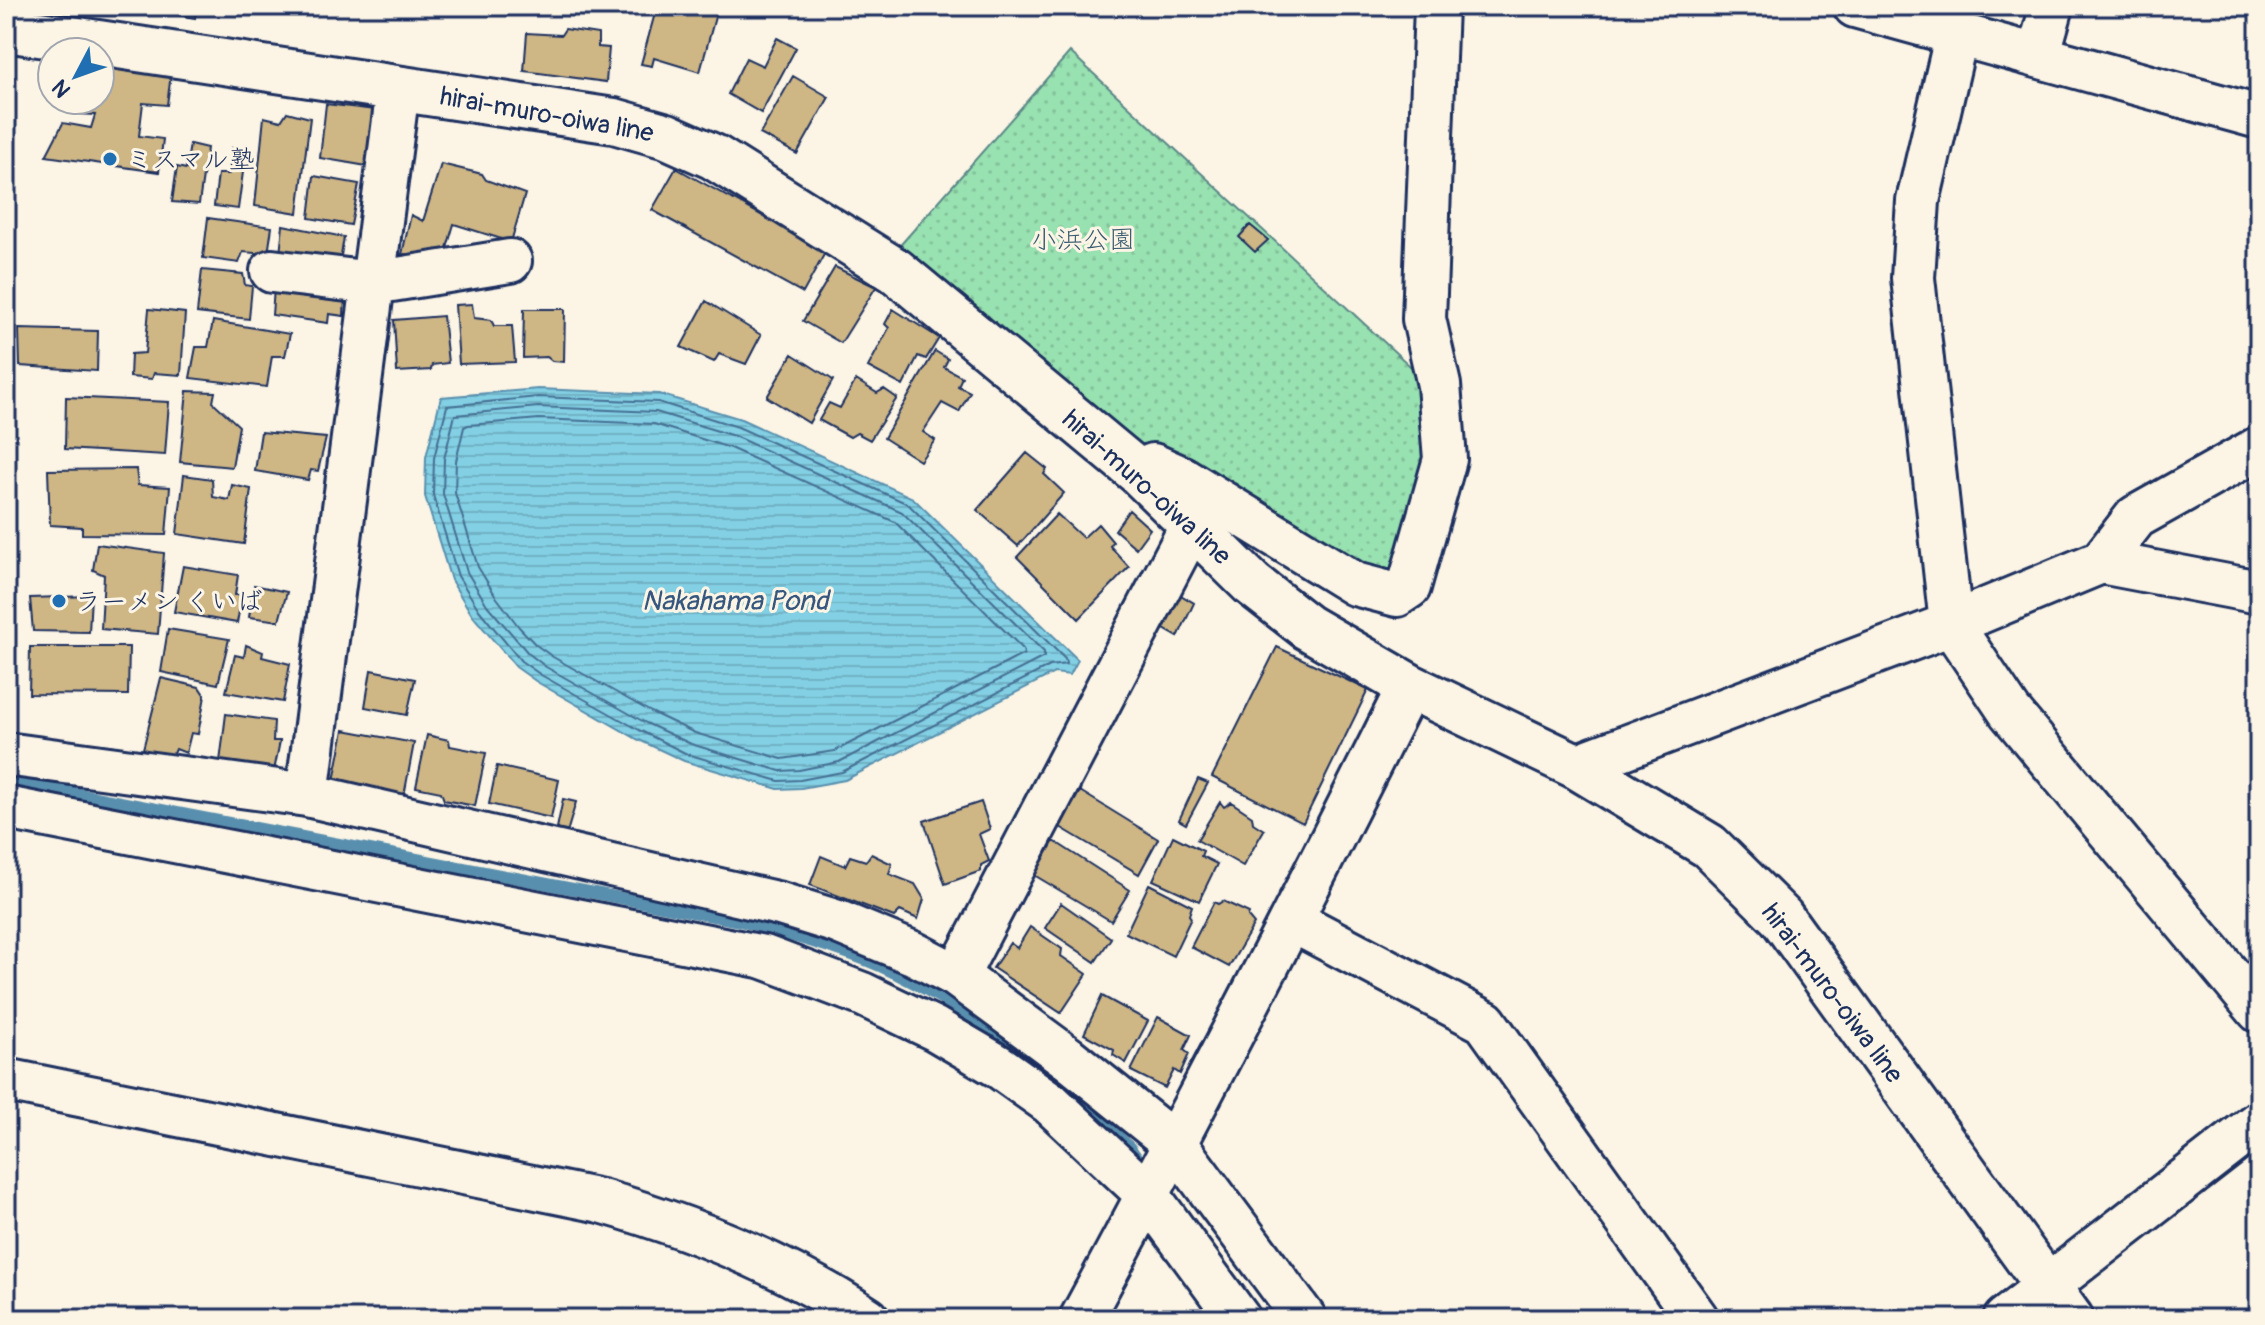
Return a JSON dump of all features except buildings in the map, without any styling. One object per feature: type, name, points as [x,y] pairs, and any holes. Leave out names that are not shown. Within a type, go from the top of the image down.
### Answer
[{"type":"main road","name":"hirai-muro-oiwa line","points":[[6,29],[614,121],[667,136],[714,157],[896,271],[1138,472],[1252,584],[1307,627],[1409,686],[1576,766],[1709,846],[1781,917],[2058,1302]]},
{"type":"street","points":[[1138,472],[1153,465],[1182,478],[1355,584],[1397,595],[1409,587],[1445,459],[1439,385],[1424,319],[1436,6]]},
{"type":"street","points":[[1855,6],[2259,117]]},
{"type":"street","points":[[2038,56],[2052,6]]},
{"type":"street","points":[[1957,33],[1918,201],[1913,278],[1951,624],[2010,712],[2259,1011]]},
{"type":"street","points":[[307,795],[398,89]]},
{"type":"street","points":[[272,271],[373,283],[510,261]]},
{"type":"street","points":[[1576,766],[1951,624],[2101,562],[2136,517],[2259,448]]},
{"type":"street","points":[[957,976],[1192,525]]},
{"type":"street","points":[[2101,562],[2259,592]]},
{"type":"street","points":[[1081,1319],[1293,921],[1409,686]]},
{"type":"street","points":[[6,754],[307,795],[780,904],[838,922],[913,953],[957,976],[1068,1058],[1176,1145],[1305,1319]]},
{"type":"street","points":[[6,808],[764,957],[862,994],[935,1029],[998,1066],[1050,1103],[1148,1195],[1239,1319]]},
{"type":"street","points":[[1293,921],[1485,1022],[1697,1319]]},
{"type":"street","points":[[6,1080],[601,1201],[665,1219],[730,1246],[831,1294],[868,1319]]},
{"type":"street","points":[[2005,1319],[2058,1302],[2259,1122]]},
{"type":"green space","name":"小浜公園","points":[[1070,52],[1423,378],[1436,461],[1391,584],[1152,457],[896,250]]},
{"type":"water","name":"Nakahama Pond","points":[[538,389],[659,394],[741,419],[913,498],[1078,660],[1070,675],[1054,673],[845,780],[801,788],[778,789],[684,761],[637,739],[516,667],[472,615],[451,580],[425,496],[426,457],[441,397]]},
{"type":"waterway","points":[[6,780],[745,922],[840,951],[928,990],[1020,1051],[1076,1098],[1130,1148],[1139,1161]]},
{"type":"place","name":"ミスマル塾","points":[[110,159]]},
{"type":"place","name":"ラーメン くいば","points":[[59,601]]}]
